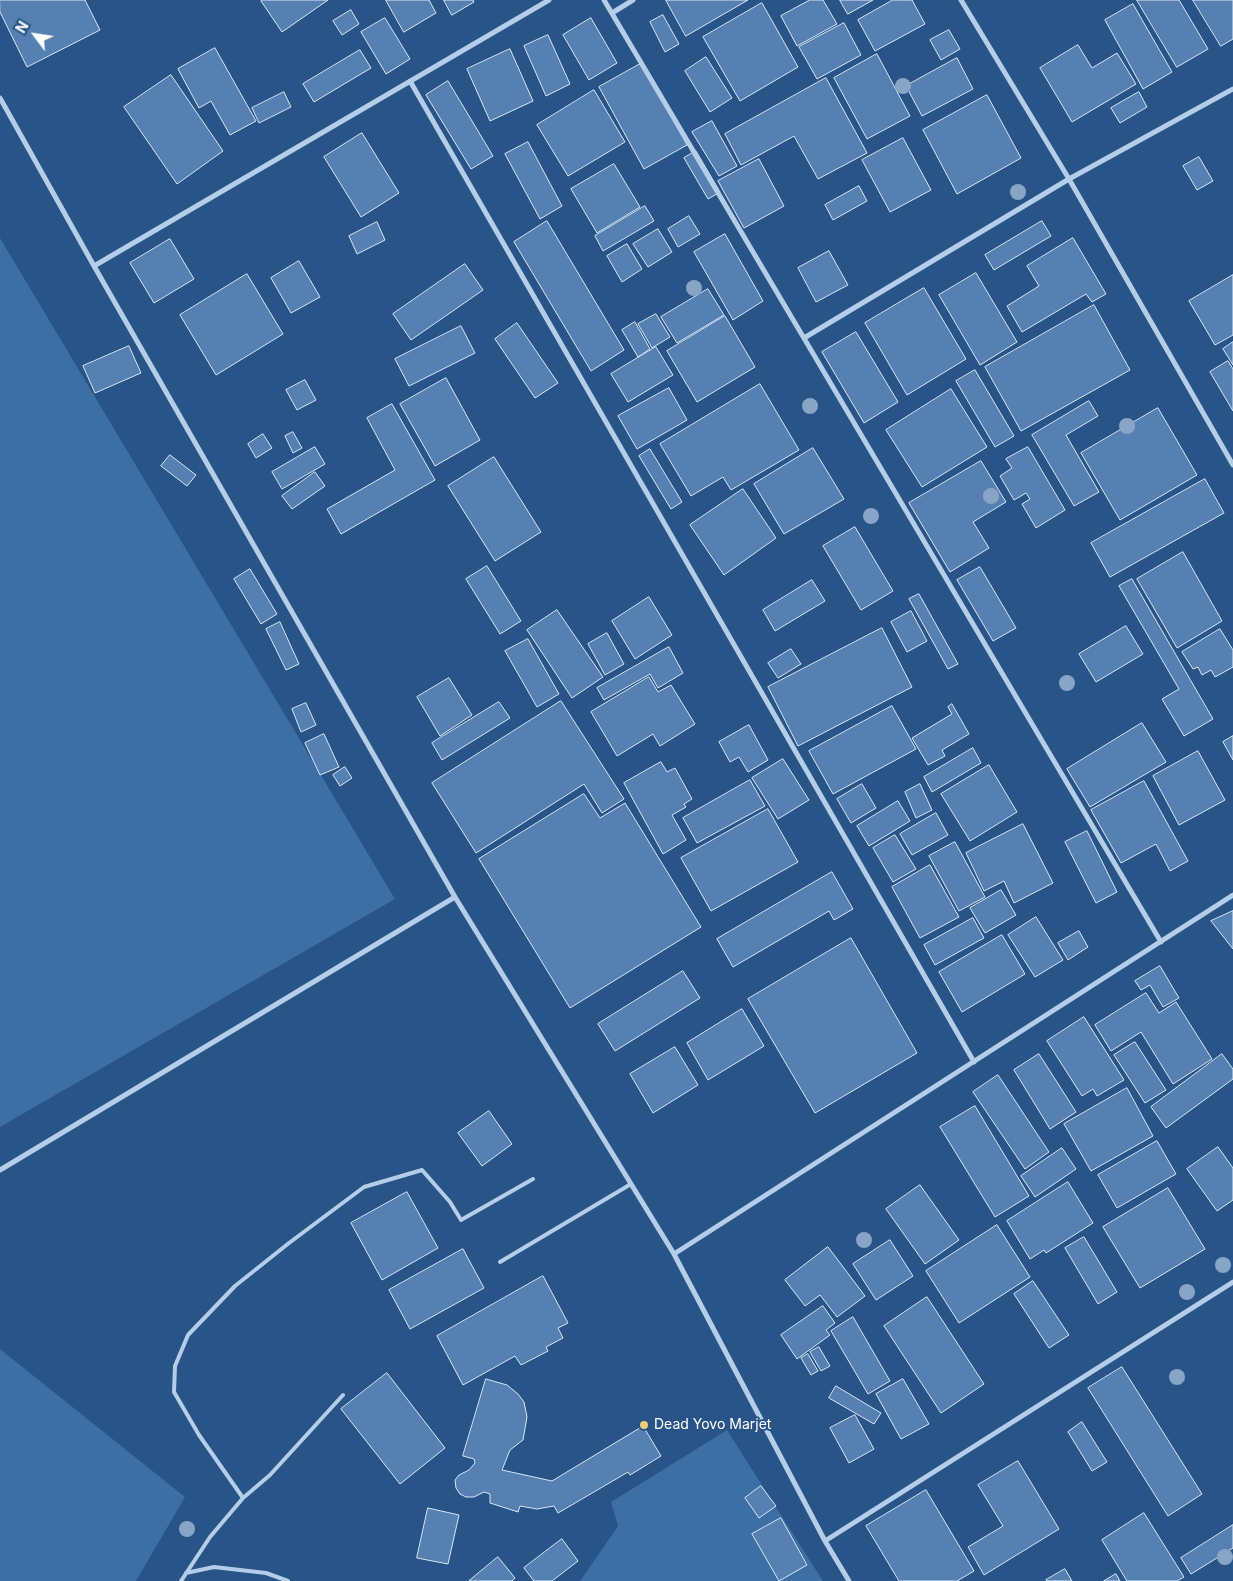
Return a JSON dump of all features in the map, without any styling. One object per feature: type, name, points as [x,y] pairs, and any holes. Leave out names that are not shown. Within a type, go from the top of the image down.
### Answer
[{"type":"street","points":[[94,266],[549,0]]},
{"type":"street","points":[[604,0],[1161,942]]},
{"type":"street","points":[[612,13],[633,0]]},
{"type":"street","points":[[961,0],[1069,179],[1233,465]]},
{"type":"street","points":[[410,81],[974,1062]]},
{"type":"street","points":[[804,338],[1069,179],[1233,90]]},
{"type":"street","points":[[0,98],[94,266],[455,896],[674,1254],[825,1541],[849,1581]]},
{"type":"street","points":[[674,1254],[1233,895]]},
{"type":"street","points":[[0,1170],[455,896]]},
{"type":"street","points":[[825,1541],[1233,1282]]},
{"type":"lane","points":[[243,1498],[198,1435],[174,1392],[175,1366],[188,1335],[235,1286],[289,1242],[364,1187],[422,1170],[450,1202],[461,1220],[533,1179]]},
{"type":"lane","points":[[500,1262],[631,1184]]},
{"type":"lane","points":[[181,1581],[210,1537],[243,1498],[270,1475],[343,1395]]},
{"type":"lane","points":[[186,1573],[214,1567],[266,1573],[288,1581]]},
{"type":"shaded area","points":[[0,238],[395,899],[0,1127]]},
{"type":"shaded area","points":[[0,1349],[185,1497],[136,1581],[0,1581]]},
{"type":"shaded area","points":[[727,1430],[823,1581],[580,1581],[618,1526],[611,1502]]},
{"type":"building","points":[[0,0],[85,0],[100,30],[27,67],[0,12]]},
{"type":"building","points":[[328,0],[282,32],[261,1]]},
{"type":"building","points":[[386,0],[429,0],[436,13],[404,32]]},
{"type":"building","points":[[444,0],[473,0],[474,2],[452,15]]},
{"type":"building","points":[[666,0],[748,0],[686,36]]},
{"type":"building","points":[[810,0],[823,0],[837,24],[797,46],[781,16]]},
{"type":"building","points":[[840,0],[873,0],[848,14]]},
{"type":"building","points":[[893,0],[912,0],[925,24],[875,51],[858,20]]},
{"type":"building","points":[[1137,0],[1179,0],[1208,49],[1177,67]]},
{"type":"building","points":[[1193,0],[1233,0],[1233,39],[1221,46]]},
{"type":"building","points":[[762,3],[798,67],[740,101],[703,37]]},
{"type":"building","points":[[1133,4],[1172,72],[1143,89],[1105,20]]},
{"type":"building","points":[[351,10],[359,24],[342,35],[333,21]]},
{"type":"building","points":[[663,15],[679,44],[665,52],[650,22]]},
{"type":"building","points":[[385,18],[410,59],[386,74],[361,32]]},
{"type":"building","points":[[591,18],[617,63],[589,80],[563,35]]},
{"type":"building","points":[[844,23],[861,55],[817,79],[799,47]]},
{"type":"building","points":[[949,30],[960,49],[941,60],[930,40]]},
{"type":"building","points":[[548,35],[570,84],[546,96],[524,46]]},
{"type":"building","points":[[1078,45],[1092,68],[1117,53],[1136,84],[1072,122],[1040,68]]},
{"type":"building","points":[[215,48],[256,121],[230,135],[211,101],[199,108],[178,69]]},
{"type":"building","points":[[510,49],[533,101],[490,121],[467,69]]},
{"type":"building","points":[[360,50],[371,68],[314,102],[303,84]]},
{"type":"building","points":[[877,54],[910,116],[867,139],[834,78]]},
{"type":"building","points":[[706,57],[732,98],[710,112],[685,71]]},
{"type":"building","points":[[957,58],[973,89],[922,116],[906,86]]},
{"type":"building","points":[[642,63],[687,145],[644,169],[599,87]]},
{"type":"building","points":[[171,75],[223,151],[177,184],[124,107]]},
{"type":"building","points":[[826,78],[867,153],[818,179],[794,136],[741,165],[725,134]]},
{"type":"building","points":[[448,81],[493,156],[471,169],[426,95]]},
{"type":"building","points":[[594,90],[625,142],[568,176],[537,125]]},
{"type":"building","points":[[284,92],[291,107],[259,123],[252,108]]},
{"type":"building","points":[[1139,92],[1147,107],[1120,123],[1111,108]]},
{"type":"building","points":[[987,95],[1021,158],[957,194],[923,130]]},
{"type":"building","points":[[712,121],[737,166],[719,176],[692,132]]},
{"type":"building","points":[[362,133],[399,193],[361,217],[324,157]]},
{"type":"building","points":[[903,138],[931,190],[890,212],[862,160]]},
{"type":"building","points":[[528,142],[562,206],[540,219],[505,154]]},
{"type":"building","points":[[696,151],[720,192],[708,199],[684,158]]},
{"type":"building","points":[[1199,157],[1213,181],[1197,190],[1183,166]]},
{"type":"building","points":[[759,159],[784,206],[744,228],[718,181]]},
{"type":"building","points":[[614,164],[640,207],[597,233],[571,189]]},
{"type":"building","points":[[859,186],[867,201],[833,220],[825,205]]},
{"type":"building","points":[[645,206],[654,221],[603,251],[595,236]]},
{"type":"building","points":[[689,216],[700,234],[678,247],[668,229]]},
{"type":"building","points":[[547,221],[624,350],[591,371],[514,242]]},
{"type":"building","points":[[1042,221],[1051,236],[994,270],[985,255]]},
{"type":"building","points":[[377,222],[385,240],[357,254],[349,236]]},
{"type":"building","points":[[658,229],[672,252],[648,267],[633,244]]},
{"type":"building","points":[[725,234],[763,301],[733,320],[694,252]]},
{"type":"building","points":[[1073,238],[1106,294],[1092,302],[1086,294],[1022,332],[1007,306],[1039,286],[1027,266]]},
{"type":"building","points":[[170,239],[194,279],[154,303],[130,263]]},
{"type":"building","points":[[627,244],[642,269],[622,282],[607,256]]},
{"type":"building","points":[[829,251],[848,285],[816,302],[798,268]]},
{"type":"building","points":[[299,261],[320,297],[291,313],[271,278]]},
{"type":"building","points":[[465,264],[483,290],[411,340],[393,314]]},
{"type":"building","points":[[976,273],[1017,342],[980,365],[939,295]]},
{"type":"building","points":[[247,274],[283,334],[216,375],[180,315]]},
{"type":"building","points":[[1233,275],[1233,335],[1215,345],[1189,301]]},
{"type":"building","points":[[924,288],[966,359],[907,395],[865,323]]},
{"type":"building","points":[[708,289],[724,315],[677,343],[661,317]]},
{"type":"building","points":[[1094,305],[1130,370],[1021,431],[985,367]]},
{"type":"building","points":[[656,314],[670,337],[652,348],[638,324]]},
{"type":"building","points":[[725,316],[755,367],[697,402],[667,351]]},
{"type":"building","points":[[635,322],[650,349],[638,357],[622,330]]},
{"type":"building","points":[[517,323],[558,383],[535,398],[495,339]]},
{"type":"building","points":[[461,326],[475,353],[409,386],[395,359]]},
{"type":"building","points":[[856,332],[898,402],[864,423],[822,352]]},
{"type":"building","points":[[1233,342],[1233,365],[1223,349]]},
{"type":"building","points":[[129,346],[141,373],[95,393],[83,366]]},
{"type":"building","points":[[656,347],[673,375],[628,402],[611,374]]},
{"type":"building","points":[[1228,361],[1233,369],[1233,411],[1210,372]]},
{"type":"building","points":[[975,370],[1014,436],[995,447],[956,381]]},
{"type":"building","points":[[446,378],[480,440],[435,466],[400,404]]},
{"type":"building","points":[[305,380],[316,400],[297,410],[286,390]]},
{"type":"building","points":[[760,384],[799,450],[731,490],[723,477],[691,496],[660,444]]},
{"type":"building","points":[[669,388],[687,420],[637,449],[618,416]]},
{"type":"building","points":[[951,389],[987,447],[922,487],[886,430]]},
{"type":"building","points":[[1089,401],[1098,416],[1066,435],[1099,492],[1074,506],[1032,435]]},
{"type":"building","points":[[392,404],[435,480],[341,534],[327,509],[395,470],[367,418]]},
{"type":"building","points":[[1158,408],[1197,475],[1120,520],[1081,453]]},
{"type":"building","points":[[293,432],[302,448],[293,453],[285,436]]},
{"type":"building","points":[[263,434],[272,448],[256,458],[248,444]]},
{"type":"building","points":[[315,447],[325,464],[282,489],[272,472]]},
{"type":"building","points":[[1028,447],[1065,510],[1036,528],[1022,504],[1030,499],[1026,493],[1014,500],[1000,476],[1012,468],[1006,459]]},
{"type":"building","points":[[813,448],[844,499],[784,534],[754,484]]},
{"type":"building","points":[[650,449],[682,502],[671,509],[639,456]]},
{"type":"building","points":[[170,455],[196,475],[187,486],[161,466]]},
{"type":"building","points":[[494,457],[541,532],[495,561],[448,486]]},
{"type":"building","points":[[981,461],[1006,502],[973,522],[989,548],[950,572],[909,503]]},
{"type":"building","points":[[315,472],[325,486],[292,509],[282,496]]},
{"type":"building","points":[[1205,479],[1224,513],[1110,577],[1091,543]]},
{"type":"building","points":[[743,489],[776,538],[724,575],[690,525]]},
{"type":"building","points":[[855,527],[893,591],[861,610],[823,546]]},
{"type":"building","points":[[1183,552],[1222,621],[1177,648],[1137,579]]},
{"type":"building","points":[[487,566],[521,621],[500,634],[466,579]]},
{"type":"building","points":[[980,567],[1016,628],[993,641],[957,580]]},
{"type":"building","points":[[250,569],[277,614],[261,624],[234,579]]},
{"type":"building","points":[[1132,579],[1213,719],[1184,736],[1162,699],[1179,689],[1119,586]]},
{"type":"building","points":[[812,580],[825,601],[775,631],[763,610]]},
{"type":"building","points":[[919,594],[958,664],[948,669],[909,599]]},
{"type":"building","points":[[649,597],[672,635],[635,659],[612,621]]},
{"type":"building","points":[[557,610],[603,677],[572,698],[527,630]]},
{"type":"building","points":[[911,611],[927,641],[907,652],[891,622]]},
{"type":"building","points":[[280,622],[299,664],[286,670],[266,629]]},
{"type":"building","points":[[1126,626],[1143,654],[1096,682],[1079,654]]},
{"type":"building","points":[[882,628],[912,687],[798,746],[768,687]]},
{"type":"building","points":[[1220,629],[1233,650],[1233,667],[1215,677],[1211,670],[1202,675],[1198,667],[1193,669],[1182,652]]},
{"type":"building","points":[[607,633],[624,664],[605,675],[588,644]]},
{"type":"building","points":[[528,639],[559,694],[537,707],[505,651]]},
{"type":"building","points":[[669,647],[683,673],[658,688],[650,674],[604,700],[597,688]]},
{"type":"building","points":[[791,649],[801,664],[778,678],[768,663]]},
{"type":"building","points":[[649,677],[658,692],[671,685],[695,724],[660,746],[653,734],[617,756],[591,712]]},
{"type":"building","points":[[449,678],[472,715],[440,736],[417,697]]},
{"type":"building","points":[[561,701],[624,799],[602,813],[584,784],[476,853],[432,783]]},
{"type":"building","points":[[499,702],[510,718],[442,760],[432,743]]},
{"type":"building","points":[[306,703],[316,725],[301,732],[292,709]]},
{"type":"building","points":[[952,704],[969,734],[942,750],[945,756],[928,765],[912,738],[952,714],[948,707]]},
{"type":"building","points":[[892,706],[916,749],[833,794],[809,751]]},
{"type":"building","points":[[1142,723],[1166,762],[1090,807],[1067,769]]},
{"type":"building","points":[[749,725],[768,760],[748,772],[739,757],[730,762],[719,742]]},
{"type":"building","points":[[324,734],[339,767],[320,775],[305,743]]},
{"type":"building","points":[[1233,736],[1233,760],[1223,742]]},
{"type":"building","points":[[973,748],[981,763],[932,792],[924,777]]},
{"type":"building","points":[[1198,751],[1225,800],[1179,825],[1153,776]]},
{"type":"building","points":[[783,759],[809,800],[778,819],[752,778]]},
{"type":"building","points":[[661,762],[667,772],[675,768],[692,799],[684,804],[686,807],[672,815],[686,840],[663,854],[624,783]]},
{"type":"building","points":[[989,765],[1017,812],[970,841],[941,794]]},
{"type":"building","points":[[345,767],[352,778],[340,786],[333,775]]},
{"type":"building","points":[[750,780],[765,806],[697,843],[683,818]]},
{"type":"building","points":[[1144,781],[1188,861],[1170,871],[1156,844],[1121,863],[1091,810]]},
{"type":"building","points":[[862,784],[876,808],[851,823],[837,799]]},
{"type":"building","points":[[920,784],[932,810],[916,818],[905,792]]},
{"type":"building","points":[[584,794],[600,818],[625,803],[701,927],[570,1008],[479,859]]},
{"type":"building","points":[[898,801],[910,821],[869,846],[857,826]]},
{"type":"building","points":[[768,809],[798,862],[711,911],[681,858]]},
{"type":"building","points":[[936,813],[948,835],[912,855],[900,834]]},
{"type":"building","points":[[1023,824],[1053,883],[1014,903],[1004,881],[984,891],[966,853]]},
{"type":"building","points":[[1087,831],[1117,892],[1096,903],[1065,842]]},
{"type":"building","points":[[895,835],[916,869],[893,882],[873,848]]},
{"type":"building","points":[[955,842],[985,897],[959,911],[929,856]]},
{"type":"building","points":[[930,865],[959,917],[920,938],[892,887]]},
{"type":"building","points":[[832,872],[853,909],[834,920],[829,911],[733,967],[717,939]]},
{"type":"building","points":[[1001,890],[1016,915],[985,933],[970,908]]},
{"type":"building","points":[[1233,911],[1233,949],[1211,921]]},
{"type":"building","points":[[1036,917],[1063,960],[1035,977],[1008,935]]},
{"type":"building","points":[[973,918],[984,938],[935,965],[924,945]]},
{"type":"building","points":[[1079,931],[1088,947],[1068,960],[1058,943]]},
{"type":"building","points":[[1002,935],[1025,974],[962,1012],[939,972]]},
{"type":"building","points":[[851,938],[917,1053],[815,1113],[748,999]]},
{"type":"building","points":[[1160,966],[1179,998],[1163,1007],[1150,985],[1141,990],[1135,981]]},
{"type":"building","points":[[683,971],[700,998],[615,1051],[598,1024]]},
{"type":"building","points":[[1146,993],[1159,1013],[1176,1002],[1212,1059],[1173,1084],[1141,1032],[1111,1051],[1095,1025]]},
{"type":"building","points":[[742,1009],[764,1046],[708,1080],[687,1043]]},
{"type":"building","points":[[1084,1017],[1124,1080],[1097,1096],[1093,1089],[1082,1096],[1047,1041]]},
{"type":"building","points":[[1135,1042],[1166,1090],[1145,1103],[1114,1055]]},
{"type":"building","points":[[675,1047],[698,1085],[653,1113],[630,1074]]},
{"type":"building","points":[[1039,1054],[1076,1112],[1050,1129],[1014,1070]]},
{"type":"building","points":[[1222,1054],[1233,1069],[1233,1079],[1166,1128],[1151,1107]]},
{"type":"building","points":[[998,1075],[1049,1152],[1025,1169],[973,1092]]},
{"type":"building","points":[[1127,1088],[1153,1136],[1091,1171],[1064,1124]]},
{"type":"building","points":[[975,1106],[1029,1196],[995,1217],[940,1127]]},
{"type":"building","points":[[489,1111],[512,1144],[482,1166],[458,1133]]},
{"type":"building","points":[[1157,1141],[1176,1174],[1117,1208],[1098,1175]]},
{"type":"building","points":[[1218,1147],[1233,1168],[1233,1200],[1217,1211],[1187,1169]]},
{"type":"building","points":[[1062,1148],[1076,1169],[1035,1197],[1021,1176]]},
{"type":"building","points":[[1068,1182],[1093,1223],[1046,1253],[1044,1250],[1030,1259],[1007,1221]]},
{"type":"building","points":[[920,1185],[959,1240],[925,1264],[886,1209]]},
{"type":"building","points":[[1168,1188],[1205,1249],[1140,1288],[1103,1227]]},
{"type":"building","points":[[407,1192],[438,1248],[382,1280],[351,1223]]},
{"type":"building","points":[[997,1225],[1030,1277],[959,1323],[926,1271]]},
{"type":"building","points":[[1084,1237],[1117,1292],[1098,1304],[1065,1248]]},
{"type":"building","points":[[890,1240],[913,1276],[876,1300],[853,1264]]},
{"type":"building","points":[[828,1247],[865,1296],[837,1317],[820,1295],[805,1306],[785,1280]]},
{"type":"building","points":[[463,1249],[484,1288],[410,1329],[389,1290]]},
{"type":"building","points":[[543,1276],[568,1323],[558,1328],[563,1338],[546,1347],[548,1351],[521,1365],[515,1356],[463,1385],[437,1336]]},
{"type":"building","points":[[1033,1281],[1069,1335],[1049,1348],[1014,1294]]},
{"type":"building","points":[[927,1297],[984,1384],[941,1413],[884,1326]]},
{"type":"building","points":[[823,1306],[835,1323],[826,1330],[830,1335],[797,1359],[781,1335]]},
{"type":"building","points":[[853,1317],[890,1381],[868,1394],[831,1331]]},
{"type":"building","points":[[819,1347],[830,1366],[821,1371],[810,1352]]},
{"type":"building","points":[[808,1354],[818,1371],[811,1375],[801,1358]]},
{"type":"building","points":[[1122,1367],[1202,1494],[1168,1516],[1088,1388]]},
{"type":"building","points":[[387,1373],[445,1448],[400,1484],[341,1409]]},
{"type":"building","points":[[486,1379],[507,1385],[518,1394],[524,1402],[527,1417],[523,1440],[510,1450],[502,1470],[552,1481],[643,1426],[661,1456],[630,1475],[628,1472],[558,1513],[554,1506],[537,1509],[520,1506],[518,1512],[490,1503],[490,1494],[484,1492],[474,1497],[466,1497],[460,1494],[456,1488],[455,1480],[475,1463],[474,1459],[463,1456]]},
{"type":"building","points":[[903,1379],[929,1424],[901,1439],[876,1394]]},
{"type":"building","points":[[836,1386],[881,1413],[874,1424],[829,1398]]},
{"type":"building","points":[[855,1415],[874,1449],[849,1463],[830,1428]]},
{"type":"building","points":[[1082,1422],[1107,1462],[1092,1471],[1068,1432]]},
{"type":"building","points":[[1018,1461],[1059,1529],[984,1575],[968,1547],[1003,1526],[978,1485]]},
{"type":"building","points":[[761,1486],[776,1506],[759,1518],[745,1498]]},
{"type":"building","points":[[926,1490],[974,1571],[957,1581],[899,1581],[866,1526]]},
{"type":"building","points":[[428,1508],[459,1515],[448,1564],[417,1558]]},
{"type":"building","points":[[1144,1513],[1184,1577],[1177,1581],[1127,1581],[1102,1540]]},
{"type":"building","points":[[781,1518],[807,1565],[779,1581],[752,1534]]},
{"type":"building","points":[[1233,1525],[1233,1548],[1191,1574],[1181,1558]]},
{"type":"building","points":[[562,1539],[578,1561],[552,1581],[534,1581],[524,1568]]},
{"type":"building","points":[[498,1557],[515,1578],[512,1581],[469,1581]]},
{"type":"building","points":[[1065,1569],[1072,1581],[1046,1580]]},
{"type":"building","points":[[1116,1574],[1120,1581],[1104,1581]]},
{"type":"place","name":"Dead Yovo Marjet","points":[[644,1425]]}]
